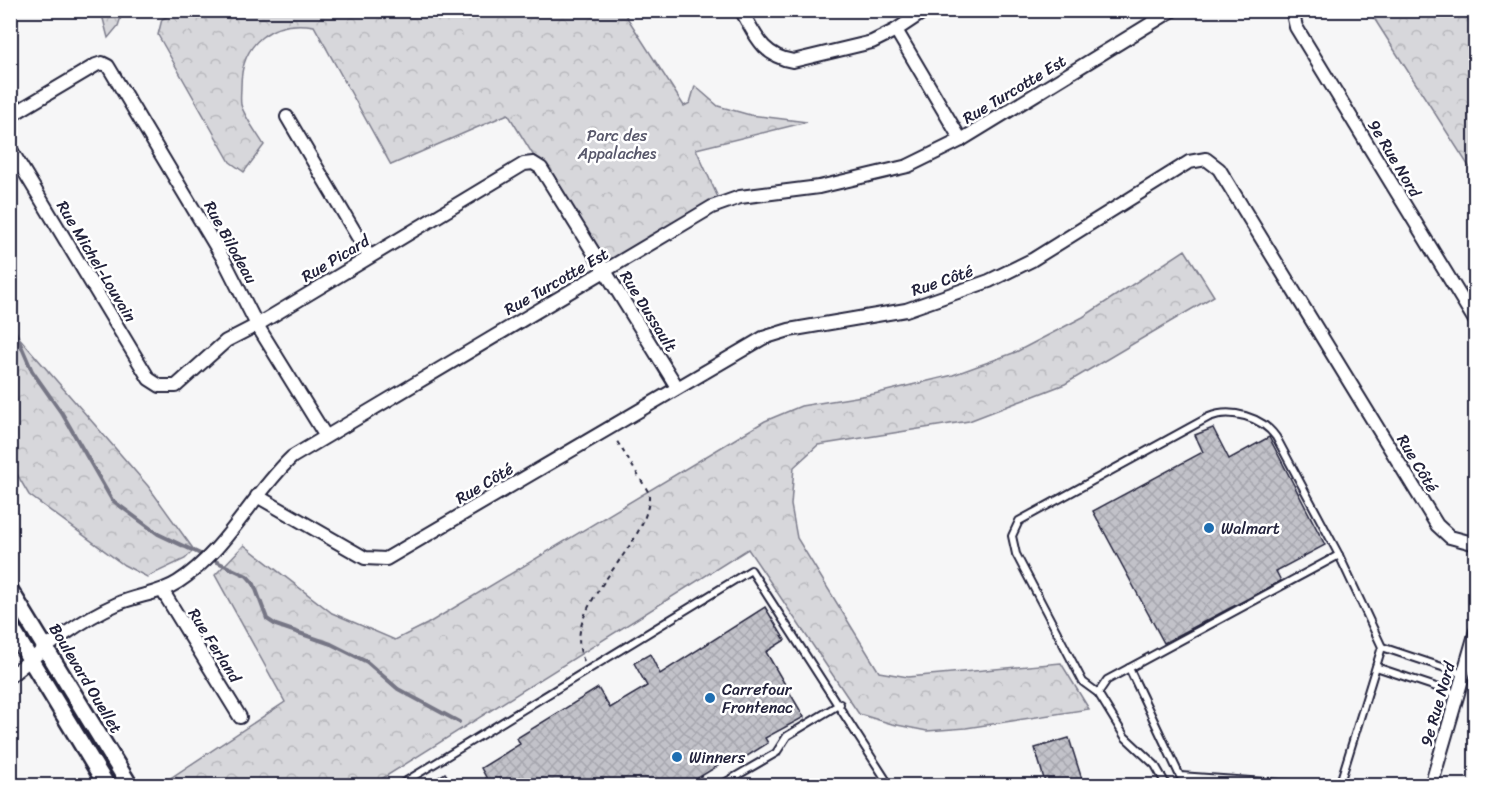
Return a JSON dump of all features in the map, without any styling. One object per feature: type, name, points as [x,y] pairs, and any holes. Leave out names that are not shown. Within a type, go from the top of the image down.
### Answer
[{"type":"street","points":[[741,10],[769,53],[780,59],[793,61],[872,42],[896,30],[926,10]]},
{"type":"street","name":"Rue Turcotte Est","points":[[10,675],[45,646],[116,604],[177,583],[208,557],[292,457],[325,435],[712,207],[740,197],[867,178],[908,166],[961,140],[1173,10]]},
{"type":"street","name":"9e Rue Nord","points":[[1292,10],[1296,27],[1476,322]]},
{"type":"street","points":[[896,30],[961,140]]},
{"type":"street","name":"Rue Bilodeau","points":[[10,116],[96,65],[102,63],[108,66],[224,260],[257,325],[325,435]]},
{"type":"street","points":[[287,117],[369,256]]},
{"type":"street","name":"Rue Michel-Louvain","points":[[10,148],[149,380],[160,386]]},
{"type":"street","name":"Rue Côté","points":[[257,496],[365,558],[386,559],[677,387],[773,334],[906,310],[989,281],[1032,260],[1189,162],[1206,159],[1219,169],[1437,525],[1450,537],[1476,544]]},
{"type":"street","name":"Rue Picard","points":[[160,386],[176,386],[226,341],[257,325],[524,164],[533,163]]},
{"type":"street","name":"Rue Dussault","points":[[533,163],[541,168],[677,387]]},
{"type":"street","name":"Boulevard Ouellet","points":[[10,590],[130,786]]},
{"type":"street","name":"Rue Ferland","points":[[162,590],[240,717]]},
{"type":"street","points":[[10,626],[107,786]]},
{"type":"street","name":"9e Rue Nord","points":[[1431,786],[1476,631]]},
{"type":"lane","points":[[1167,786],[1155,765],[1125,737],[1098,693],[1083,682],[1016,554],[1012,536],[1018,521],[1209,417],[1226,412],[1235,412],[1272,431],[1339,555],[1382,647],[1339,786]]},
{"type":"lane","points":[[1098,693],[1107,680],[1339,555]]},
{"type":"lane","points":[[398,786],[751,570],[840,704],[890,786]]},
{"type":"lane","points":[[1382,647],[1463,674]]},
{"type":"lane","points":[[1376,667],[1457,694]]},
{"type":"lane","points":[[1129,668],[1180,776],[1322,786]]},
{"type":"lane","points":[[719,786],[777,753],[787,736],[840,704]]},
{"type":"path","points":[[589,669],[579,645],[581,627],[589,607],[632,540],[650,500],[649,493],[609,428]]},
{"type":"green space","points":[[101,11],[123,11],[118,26],[108,38]]},
{"type":"green space","name":"Parc des Appalaches","points":[[179,11],[623,11],[684,106],[690,103],[695,86],[718,106],[750,115],[807,122],[696,149],[721,204],[605,272],[508,114],[391,165],[314,26],[285,26],[272,31],[253,46],[246,58],[242,71],[241,105],[264,145],[244,172],[230,162],[158,35],[162,19]]},
{"type":"green space","points":[[1475,11],[1475,176],[1370,12]]},
{"type":"green space","points":[[1185,250],[1214,296],[1065,384],[969,421],[818,445],[794,467],[791,505],[797,538],[879,672],[908,677],[1061,663],[1089,709],[966,728],[927,731],[859,714],[748,549],[372,785],[160,785],[285,702],[215,575],[244,545],[332,613],[395,640],[427,624],[765,421],[801,406],[874,394],[953,375],[1016,352],[1083,317]]},
{"type":"green space","points":[[11,323],[16,334],[148,486],[194,550],[185,559],[147,577],[124,565],[29,495],[11,464]]},
{"type":"building","name":"Walmart","points":[[1213,428],[1229,459],[1269,437],[1325,545],[1276,571],[1281,581],[1164,643],[1093,511],[1203,452],[1195,435]]},
{"type":"building","name":"Carrefour Frontenac","points":[[765,607],[785,640],[766,652],[804,717],[765,738],[768,743],[733,765],[729,759],[685,786],[476,786],[487,779],[481,768],[520,744],[517,738],[598,688],[610,708],[647,686],[634,663],[650,654],[660,674]]},
{"type":"building","points":[[1069,738],[1084,786],[1046,786],[1035,748]]},
{"type":"building","points":[[445,773],[454,786],[425,786]]},
{"type":"waterway","points":[[10,320],[32,371],[63,415],[112,500],[158,534],[247,576],[254,584],[267,619],[276,625],[331,644],[367,662],[398,689],[459,722]]},
{"type":"place","name":"Walmart","points":[[1209,528]]},
{"type":"place","name":"Carrefour Frontenac","points":[[710,698]]},
{"type":"place","name":"Winners","points":[[677,757]]}]
